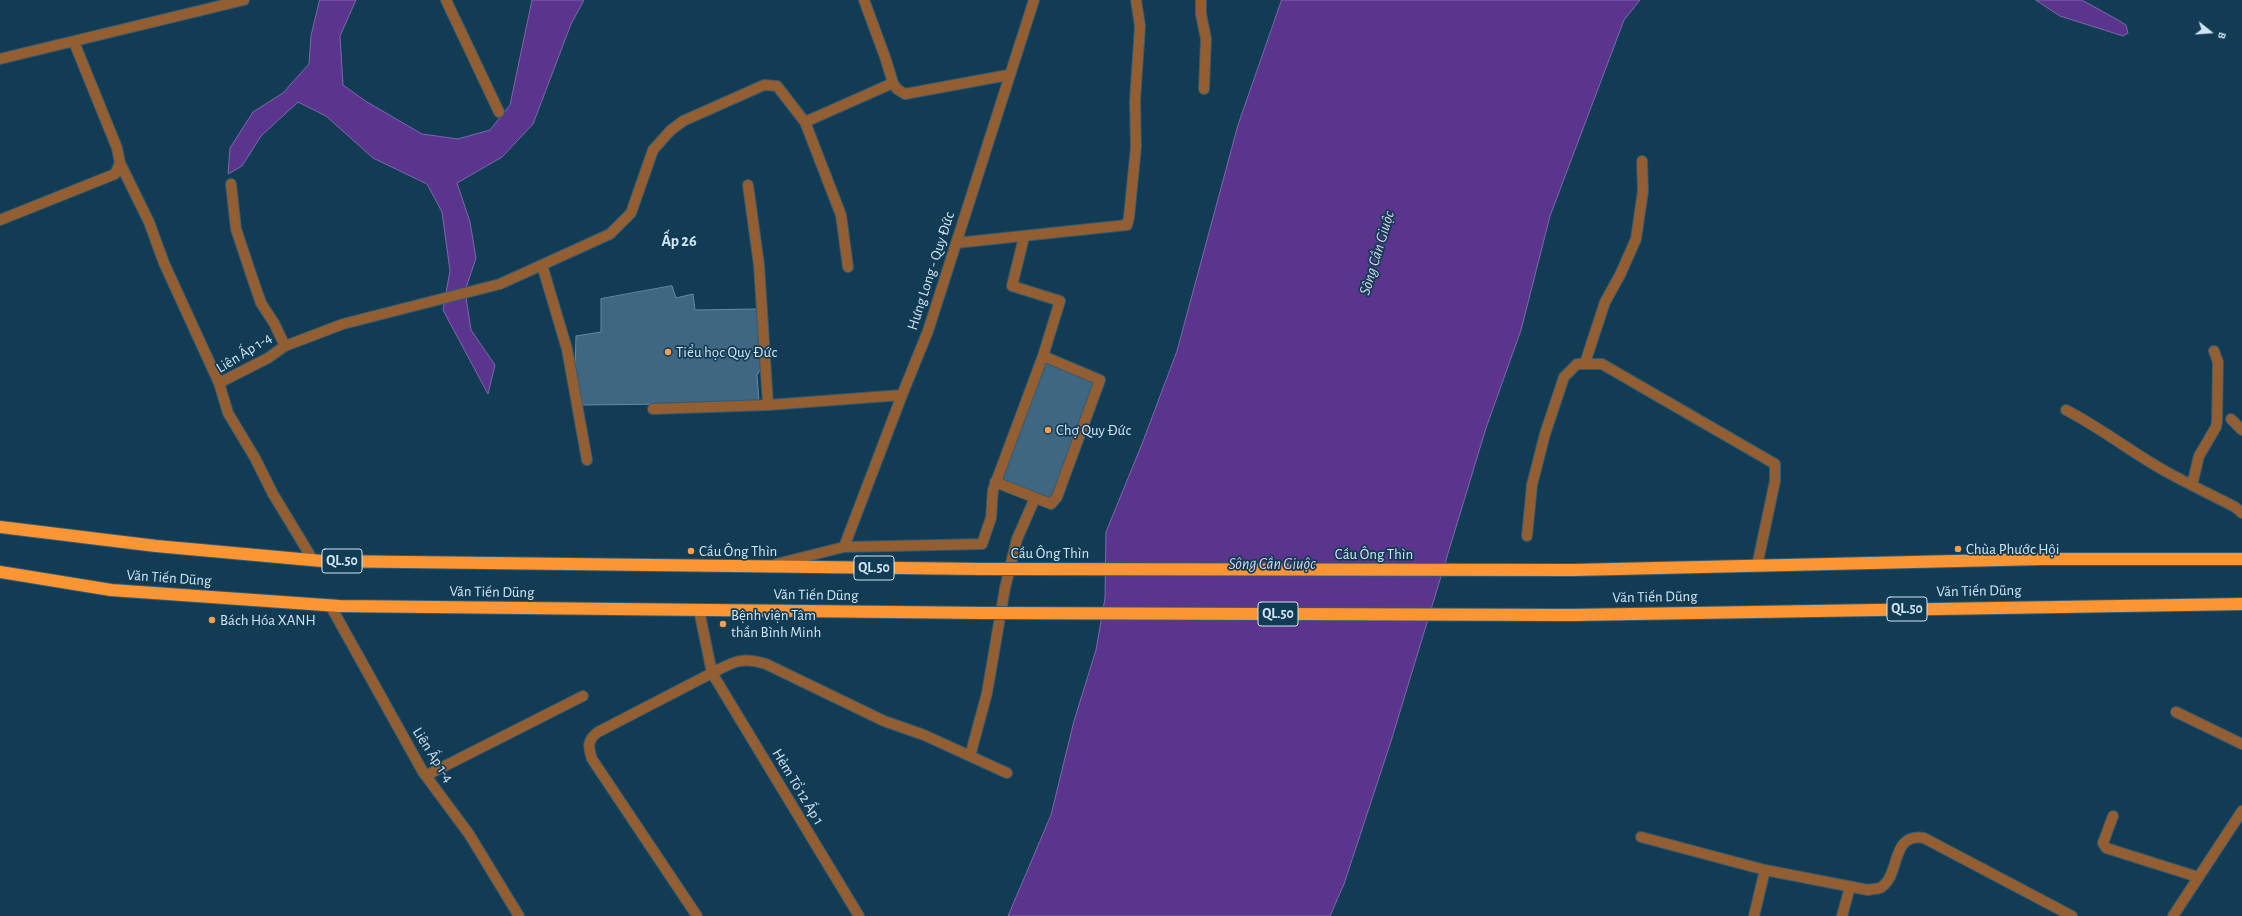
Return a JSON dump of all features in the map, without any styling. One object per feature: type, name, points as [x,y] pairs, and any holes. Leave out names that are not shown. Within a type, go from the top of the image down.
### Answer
[{"type":"highway","name":"Văn Tiến Dũng","points":[[0,527],[156,546],[313,560],[982,569]]},
{"type":"highway","name":"Văn Tiến Dũng","points":[[1573,570],[2042,559],[2242,559]]},
{"type":"highway","name":"Cầu Ông Thìn","points":[[982,569],[1573,570]]},
{"type":"highway","name":"Văn Tiến Dũng","points":[[0,572],[111,590],[330,605],[985,613],[1572,615],[2242,604]]},
{"type":"street","points":[[0,59],[244,0]]},
{"type":"street","points":[[446,0],[499,112]]},
{"type":"street","points":[[864,0],[893,83],[897,89],[905,94],[1008,75]]},
{"type":"street","name":"Hưng Long - Quy Đức","points":[[844,547],[928,331],[1008,75],[1034,0]]},
{"type":"street","points":[[956,243],[1127,225],[1130,217],[1136,147],[1135,101],[1140,26],[1136,0]]},
{"type":"street","points":[[1201,0],[1201,14],[1206,39],[1204,89]]},
{"type":"street","points":[[74,42],[117,148],[120,163],[149,222],[164,263],[219,383]]},
{"type":"street","points":[[805,122],[893,83]]},
{"type":"street","name":"Liên Ấp 1-4","points":[[313,560],[273,494],[255,458],[228,412],[219,383],[268,358],[285,346],[343,324],[500,284],[610,234],[630,213],[653,150],[670,131],[683,121],[764,85],[777,86],[805,122],[841,215],[848,267]]},
{"type":"street","points":[[1585,363],[1605,302],[1620,275],[1636,240],[1643,191],[1642,161]]},
{"type":"street","points":[[0,220],[115,174],[120,163]]},
{"type":"street","points":[[230,184],[236,229],[254,283],[261,303],[274,323],[285,346]]},
{"type":"street","points":[[748,185],[759,265],[768,405]]},
{"type":"street","points":[[765,567],[844,547],[982,544],[991,518],[995,482],[1043,356],[1060,301],[1012,286],[1024,237]]},
{"type":"street","points":[[542,265],[567,349],[587,460]]},
{"type":"street","points":[[2192,484],[2199,456],[2217,422],[2218,362],[2214,352]]},
{"type":"street","points":[[995,482],[1051,504],[1054,502],[1100,380],[1043,356]]},
{"type":"street","points":[[1527,536],[1532,485],[1545,434],[1564,377],[1577,364],[1602,364],[1775,464],[1775,481],[1756,566]]},
{"type":"street","points":[[654,409],[768,405],[902,395]]},
{"type":"street","points":[[2066,410],[2092,424],[2166,471],[2242,512]]},
{"type":"street","points":[[2231,419],[2242,430]]},
{"type":"street","points":[[970,756],[987,693],[1006,581],[1017,539],[1035,498]]},
{"type":"street","name":"Liên Ấp 1-4","points":[[330,605],[423,772],[469,834],[519,916]]},
{"type":"street","name":"Hẻm Tổ 12 Ấp 1","points":[[699,610],[712,673],[859,916]]},
{"type":"street","points":[[697,916],[592,759],[588,747],[591,738],[598,732],[712,673],[741,660],[760,662],[884,721],[924,735],[1008,774]]},
{"type":"street","points":[[427,776],[583,696]]},
{"type":"street","points":[[2176,712],[2242,744]]},
{"type":"street","points":[[2172,916],[2242,811]]},
{"type":"street","points":[[2113,816],[2103,843],[2106,848],[2198,877]]},
{"type":"street","points":[[1641,837],[1765,870],[1868,890],[1880,888],[1888,879],[1905,841],[1916,837],[1942,846],[2072,916]]},
{"type":"street","points":[[1754,916],[1765,870]]},
{"type":"street","points":[[1842,916],[1850,887]]},
{"type":"water","points":[[320,0],[356,0],[340,36],[343,85],[367,102],[422,134],[458,139],[490,130],[510,105],[532,0],[584,0],[571,24],[533,124],[502,157],[457,183],[470,222],[476,258],[465,291],[471,330],[495,365],[488,394],[443,310],[450,271],[442,212],[427,184],[373,158],[326,116],[298,102],[261,136],[242,166],[228,174],[230,148],[253,112],[283,93],[309,64],[311,36]]},
{"type":"water","name":"Sông Cần Giuộc","points":[[1282,0],[1640,0],[1624,20],[1550,216],[1521,330],[1486,428],[1392,738],[1344,884],[1330,916],[1008,916],[1051,815],[1074,721],[1096,650],[1105,598],[1106,532],[1142,444],[1177,351],[1238,125]]},
{"type":"water","points":[[2036,0],[2082,0],[2126,25],[2128,33],[2123,36],[2060,16]]},
{"type":"building","name":"Tiểu học Quy Đức","points":[[672,286],[676,298],[693,294],[695,310],[758,309],[762,367],[757,375],[759,403],[583,405],[575,370],[576,336],[601,332],[601,299]]},
{"type":"building","name":"Chợ Quy Đức","points":[[1043,360],[1098,380],[1053,500],[999,480]]},
{"type":"place","name":"Tiểu học Quy Đức","points":[[668,352]]},
{"type":"place","name":"Chợ Quy Đức","points":[[1048,430]]},
{"type":"place","name":"Chùa Phước Hội","points":[[1958,549]]},
{"type":"place","name":"Cầu Ông Thìn","points":[[691,551]]},
{"type":"place","name":"Bách Hóa XANH","points":[[212,620]]},
{"type":"place","name":"Bệnh viện Tâm thần Bình Minh","points":[[723,624]]},
{"type":"district","name":"Ấp 26","points":[[679,241]]}]
